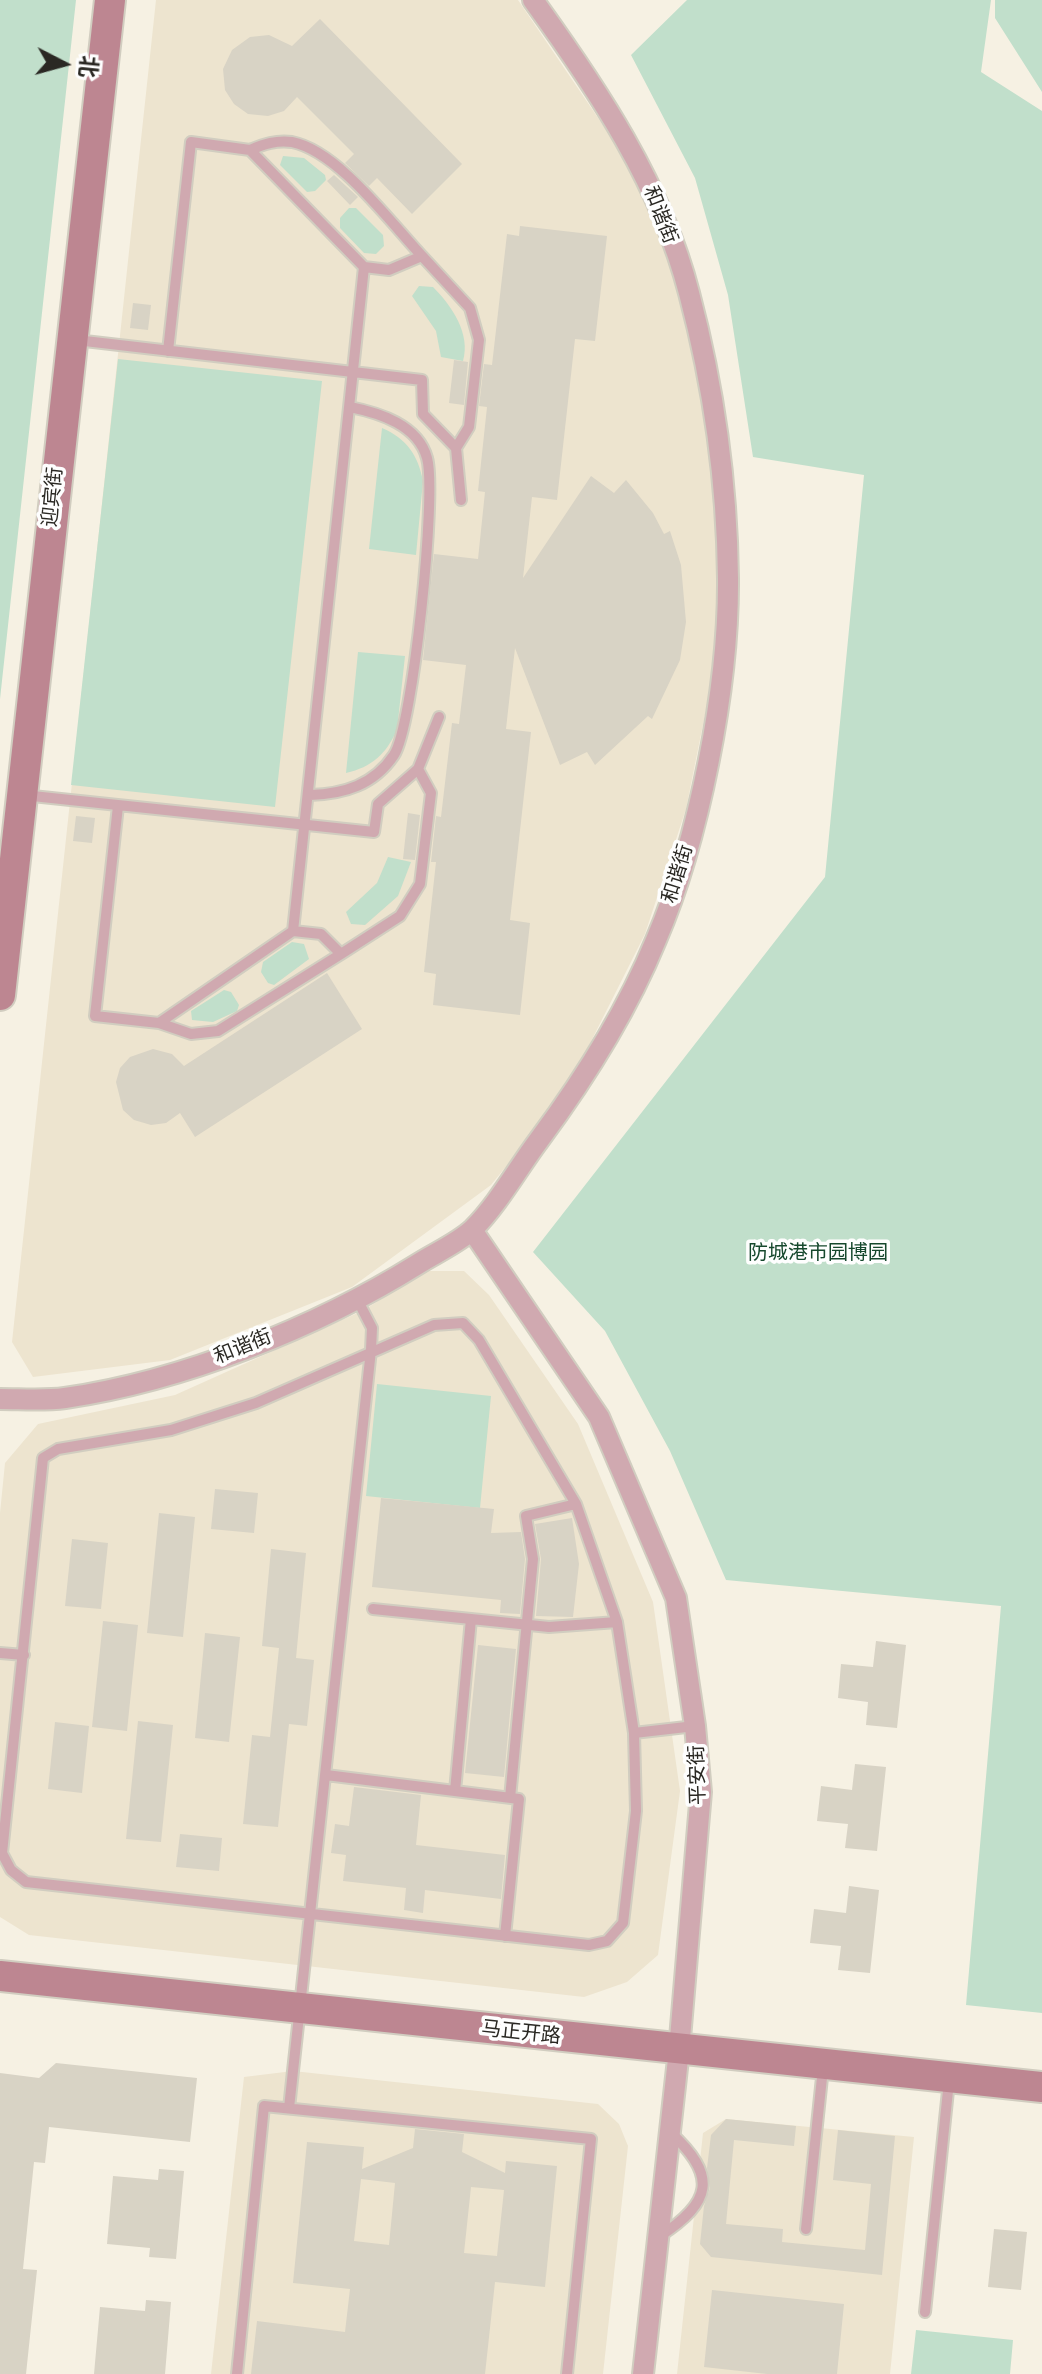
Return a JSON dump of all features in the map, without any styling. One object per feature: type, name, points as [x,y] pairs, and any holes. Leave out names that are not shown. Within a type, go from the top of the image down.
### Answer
[{"type":"main road","name":"迎宾街","points":[[0,995],[70,339],[110,0]]},
{"type":"main road","name":"马正开路","points":[[0,1976],[1042,2087]]},
{"type":"street","name":"和谐街","points":[[0,1399],[62,1399],[176,1374],[358,1301],[472,1230],[569,1099],[610,1032],[656,940],[698,801],[719,693],[728,580],[719,469],[706,372],[688,289],[644,171],[594,84],[533,0]]},
{"type":"street","name":"平安街","points":[[472,1230],[599,1417],[676,1598],[695,1726],[701,1792],[679,2050],[643,2374]]},
{"type":"lane","points":[[168,351],[191,142],[250,150],[271,141],[294,143],[331,160],[470,308],[479,340],[469,427],[456,448],[461,500]]},
{"type":"lane","points":[[250,150],[364,267],[389,270],[422,256]]},
{"type":"lane","points":[[293,931],[310,795],[364,267]]},
{"type":"lane","points":[[70,339],[422,380],[423,414],[456,448]]},
{"type":"lane","points":[[310,795],[336,794],[370,781],[395,754],[409,712],[431,497],[427,457],[415,436],[374,412],[350,407]]},
{"type":"lane","points":[[22,795],[374,832],[378,804],[418,769],[439,717]]},
{"type":"lane","points":[[118,806],[95,1016],[159,1023],[191,1034],[218,1031],[400,916],[420,884],[431,793],[418,769]]},
{"type":"lane","points":[[159,1023],[293,931],[321,934],[341,954]]},
{"type":"lane","points":[[289,2108],[371,1350],[372,1328],[358,1301]]},
{"type":"lane","points":[[463,1323],[479,1340],[576,1504],[617,1622],[634,1733],[636,1811],[623,1923],[607,1941],[589,1945],[26,1882],[11,1870],[2,1853],[43,1458],[58,1449],[171,1430],[256,1403],[434,1325],[463,1323]]},
{"type":"lane","points":[[510,1798],[533,1559],[526,1516],[576,1504]]},
{"type":"lane","points":[[373,1609],[528,1625],[617,1622]]},
{"type":"lane","points":[[455,1791],[471,1619]]},
{"type":"lane","points":[[0,1653],[24,1655]]},
{"type":"lane","points":[[634,1733],[695,1726]]},
{"type":"lane","points":[[326,1775],[519,1799],[505,1936]]},
{"type":"lane","points":[[806,2229],[823,2066]]},
{"type":"lane","points":[[925,2312],[949,2079]]},
{"type":"lane","points":[[237,2374],[264,2106],[591,2139],[567,2374]]},
{"type":"lane","points":[[658,2238],[690,2217],[699,2202],[702,2178],[695,2155],[670,2132]]},
{"type":"shaded area","points":[[156,0],[518,0],[628,162],[677,275],[711,422],[724,620],[686,809],[645,934],[564,1095],[491,1185],[352,1287],[170,1360],[33,1377],[12,1342]]},
{"type":"shaded area","points":[[427,1271],[464,1271],[489,1295],[578,1424],[653,1602],[680,1791],[658,1955],[627,1982],[584,1997],[29,1935],[0,1917],[0,1513],[5,1463],[38,1424],[175,1395],[362,1311]]},
{"type":"shaded area","points":[[293,2071],[598,2104],[619,2124],[628,2146],[603,2374],[211,2374],[244,2077]]},
{"type":"shaded area","points":[[726,2119],[914,2137],[890,2374],[677,2374],[703,2133]]},
{"type":"green space","points":[[0,0],[76,0],[0,699]]},
{"type":"green space","name":"防城港市园博园","points":[[687,0],[991,0],[981,72],[1042,111],[1042,2013],[966,2005],[1001,1606],[726,1580],[670,1451],[605,1331],[533,1252],[825,877],[864,475],[753,457],[728,295],[695,178],[631,55]]},
{"type":"green space","points":[[995,0],[1042,0],[1042,92],[995,18]]},
{"type":"green space","points":[[283,156],[304,158],[325,175],[326,180],[315,191],[307,192],[280,165]]},
{"type":"green space","points":[[349,208],[356,208],[383,235],[384,246],[376,254],[364,253],[340,228],[340,218]]},
{"type":"green space","points":[[419,286],[433,287],[453,312],[462,331],[463,361],[441,357],[436,331],[412,296]]},
{"type":"green space","points":[[118,359],[322,381],[275,807],[71,785]]},
{"type":"green space","points":[[382,428],[405,443],[421,472],[423,481],[416,555],[369,549]]},
{"type":"green space","points":[[358,652],[405,656],[397,730],[377,758],[346,773]]},
{"type":"green space","points":[[388,857],[411,862],[398,896],[365,925],[351,924],[346,912],[377,883]]},
{"type":"green space","points":[[292,942],[304,944],[309,959],[274,985],[268,983],[261,972],[263,962]]},
{"type":"green space","points":[[224,990],[231,992],[239,1005],[237,1011],[213,1022],[192,1020],[191,1011]]},
{"type":"green space","points":[[377,1384],[491,1396],[480,1508],[366,1496]]},
{"type":"green space","points":[[916,2330],[1013,2340],[1010,2374],[911,2374]]},
{"type":"building","points":[[320,19],[462,164],[412,214],[377,178],[369,186],[345,163],[354,154],[297,97],[284,111],[268,116],[248,114],[234,104],[225,90],[223,69],[232,50],[250,37],[269,35],[292,46]]},
{"type":"building","points":[[334,175],[358,197],[350,205],[327,181]]},
{"type":"building","points":[[520,226],[607,236],[595,341],[575,339],[557,500],[532,497],[523,578],[591,476],[614,493],[626,480],[653,513],[664,534],[670,531],[681,565],[686,622],[680,660],[652,719],[648,716],[595,765],[587,752],[560,765],[515,648],[506,729],[531,732],[510,920],[530,923],[520,1015],[433,1005],[436,974],[424,972],[436,862],[431,862],[436,816],[441,817],[452,723],[459,724],[466,665],[423,660],[434,554],[478,559],[485,492],[478,491],[487,407],[479,406],[484,364],[492,365],[507,234],[519,236]]},
{"type":"building","points":[[133,303],[151,305],[148,330],[130,328]]},
{"type":"building","points":[[454,360],[468,362],[464,405],[449,403]]},
{"type":"building","points":[[408,813],[420,815],[415,860],[403,859]]},
{"type":"building","points":[[76,816],[95,818],[92,843],[73,841]]},
{"type":"building","points":[[327,973],[362,1029],[195,1137],[180,1113],[166,1123],[151,1125],[134,1120],[123,1110],[116,1082],[120,1068],[130,1057],[153,1049],[172,1054],[184,1066]]},
{"type":"building","points":[[215,1489],[258,1493],[254,1533],[211,1529]]},
{"type":"building","points":[[381,1498],[494,1509],[491,1533],[521,1532],[525,1559],[520,1614],[500,1613],[501,1600],[372,1587]]},
{"type":"building","points":[[159,1513],[195,1517],[183,1637],[147,1633]]},
{"type":"building","points":[[572,1518],[579,1564],[573,1617],[536,1616],[541,1559],[535,1524]]},
{"type":"building","points":[[72,1539],[108,1543],[101,1609],[65,1606]]},
{"type":"building","points":[[271,1549],[306,1553],[296,1658],[314,1660],[307,1726],[289,1724],[278,1827],[243,1824],[252,1735],[270,1737],[279,1648],[262,1646]]},
{"type":"building","points":[[103,1621],[138,1625],[127,1731],[92,1727]]},
{"type":"building","points":[[205,1633],[240,1637],[229,1742],[195,1738]]},
{"type":"building","points":[[876,1641],[906,1645],[897,1728],[866,1725],[868,1702],[838,1698],[841,1664],[873,1667]]},
{"type":"building","points":[[478,1645],[516,1649],[504,1777],[465,1773]]},
{"type":"building","points":[[138,1721],[173,1725],[161,1842],[126,1839]]},
{"type":"building","points":[[55,1722],[89,1726],[82,1793],[48,1789]]},
{"type":"building","points":[[855,1764],[886,1767],[877,1851],[845,1848],[848,1824],[817,1821],[821,1786],[852,1790]]},
{"type":"building","points":[[354,1787],[421,1795],[416,1845],[505,1855],[501,1899],[425,1890],[423,1913],[404,1910],[406,1888],[343,1881],[346,1855],[331,1853],[335,1824],[349,1826]]},
{"type":"building","points":[[180,1834],[222,1838],[219,1871],[176,1867]]},
{"type":"building","points":[[849,1886],[879,1890],[870,1973],[838,1970],[841,1946],[810,1943],[814,1909],[846,1913]]},
{"type":"building","points":[[56,2063],[197,2078],[190,2142],[49,2127],[45,2163],[34,2162],[23,2269],[37,2270],[26,2374],[0,2374],[0,2073],[39,2078]]},
{"type":"building","points":[[726,2119],[796,2126],[794,2146],[734,2140],[726,2224],[783,2229],[782,2242],[865,2250],[871,2184],[833,2180],[838,2130],[895,2136],[882,2275],[711,2257],[700,2244],[704,2206],[710,2188],[707,2168],[711,2135]]},
{"type":"building","points":[[415,2129],[464,2134],[462,2152],[505,2173],[506,2161],[557,2166],[545,2287],[495,2282],[485,2374],[251,2374],[257,2321],[345,2332],[350,2289],[293,2283],[307,2142],[364,2147],[362,2169],[413,2148]],"holes":[[[361,2179],[395,2183],[389,2245],[354,2241]],[[471,2187],[504,2190],[497,2256],[464,2253]]]},
{"type":"building","points":[[159,2169],[184,2171],[176,2259],[149,2257],[150,2248],[107,2244],[113,2176],[158,2180]]},
{"type":"building","points":[[994,2229],[1027,2232],[1021,2290],[988,2287]]},
{"type":"building","points":[[712,2290],[844,2304],[837,2374],[767,2374],[704,2367]]},
{"type":"building","points":[[146,2300],[171,2302],[165,2374],[94,2374],[100,2307],[145,2311]]}]
